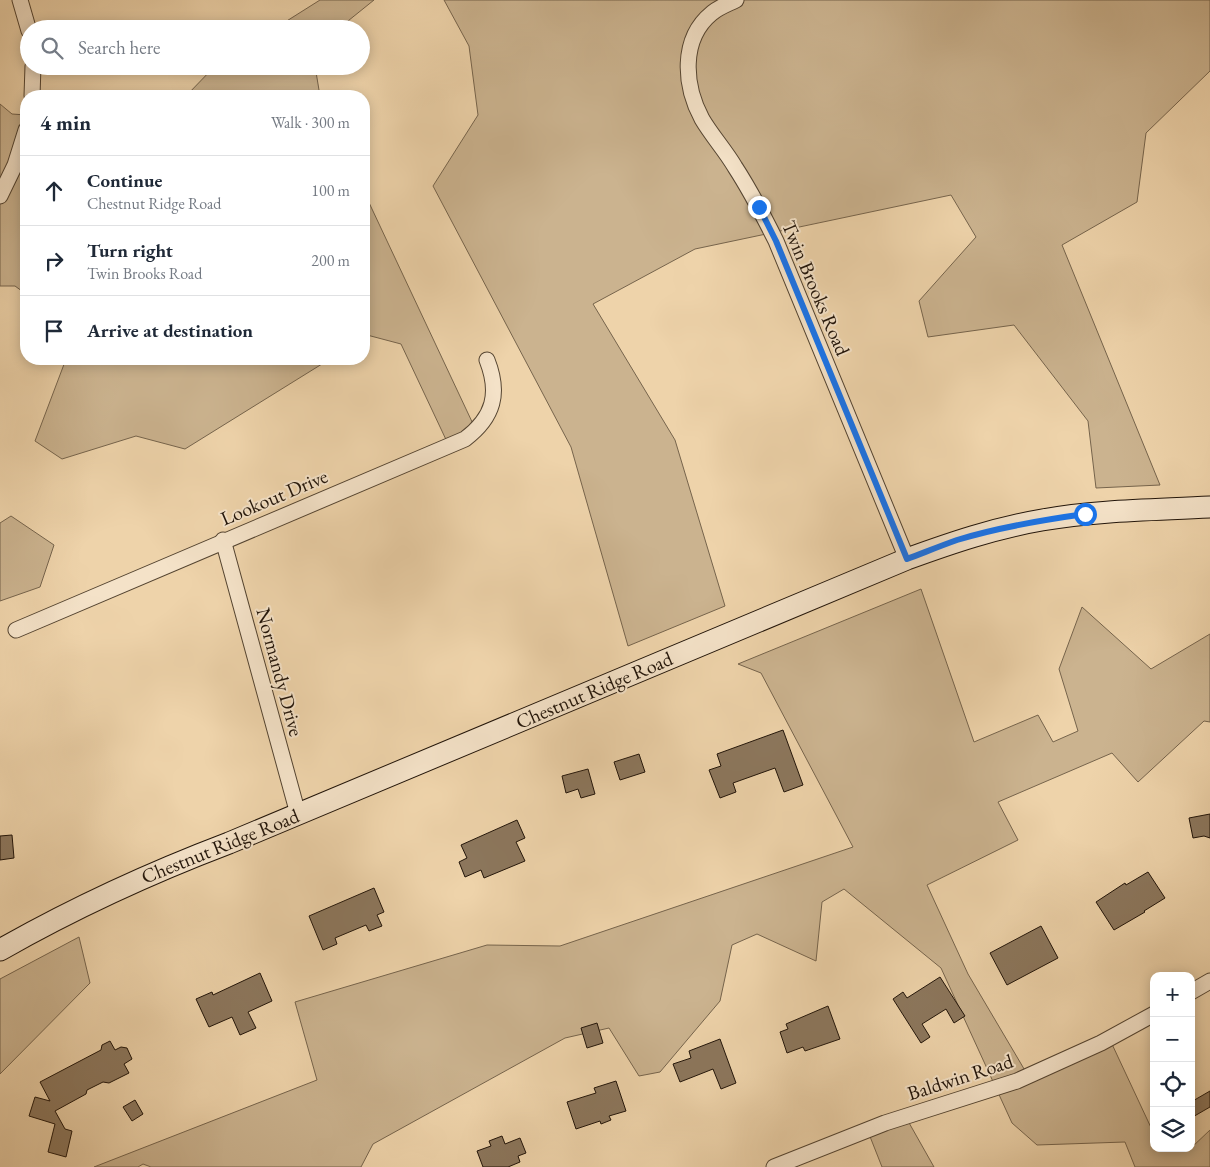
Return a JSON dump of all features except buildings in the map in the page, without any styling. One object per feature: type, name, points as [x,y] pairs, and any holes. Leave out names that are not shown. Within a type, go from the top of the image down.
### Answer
[{"type":"main road","name":"Chestnut Ridge Road","points":[[0,950],[106,894],[176,863],[298,814],[907,559],[958,540],[1042,520],[1101,513],[1210,507]]},
{"type":"street","points":[[20,0],[26,20]]},
{"type":"street","name":"Twin Brooks Road","points":[[736,0],[712,13],[694,37],[689,51],[688,68],[694,102],[702,119],[735,167],[759,207],[776,241],[907,559]]},
{"type":"street","points":[[32,75],[32,90]]},
{"type":"street","points":[[0,196],[15,165],[20,149]]},
{"type":"street","name":"Lookout Drive","points":[[16,630],[223,540],[465,439],[476,431],[485,420],[491,408],[494,382],[488,360]]},
{"type":"street","name":"Normandy Drive","points":[[223,540],[298,814]]},
{"type":"street","points":[[1195,990],[1210,981]]},
{"type":"street","name":"Baldwin Road","points":[[774,1167],[885,1123],[1016,1081],[1101,1043],[1150,1016]]},
{"type":"shaded area","points":[[320,0],[374,0],[349,20],[288,20]]},
{"type":"shaded area","points":[[444,0],[1210,0],[1210,71],[1146,133],[1137,202],[1062,245],[1160,485],[1096,488],[1088,421],[1014,325],[928,337],[919,301],[976,237],[951,195],[695,249],[593,304],[675,440],[725,606],[628,646],[571,447],[433,186],[478,115],[469,46]]},
{"type":"shaded area","points":[[206,75],[316,75],[319,90],[192,90]]},
{"type":"shaded area","points":[[0,104],[12,114],[20,115],[20,290],[15,286],[0,286]]},
{"type":"shaded area","points":[[370,205],[474,426],[449,446],[401,344],[370,336]]},
{"type":"shaded area","points":[[64,365],[320,365],[185,449],[136,436],[62,459],[35,441]]},
{"type":"shaded area","points":[[11,516],[54,545],[40,587],[0,601],[0,523]]},
{"type":"shaded area","points":[[921,589],[974,742],[1038,715],[1053,742],[1078,731],[1059,669],[1082,607],[1151,669],[1210,634],[1210,722],[1204,721],[1138,782],[1112,753],[998,802],[1018,840],[927,885],[968,974],[1030,1079],[1111,1042],[1150,1125],[1150,1152],[1195,1152],[1195,1144],[1210,1130],[1210,1167],[1135,1167],[1125,1142],[1037,1145],[1012,1123],[941,968],[844,889],[822,902],[816,961],[757,934],[732,945],[720,1001],[660,1072],[639,1076],[609,1028],[565,1038],[373,1144],[361,1167],[151,1167],[143,1164],[138,1167],[94,1167],[317,1080],[295,1002],[487,945],[560,946],[853,847],[761,673],[738,664]]},
{"type":"shaded area","points":[[79,937],[90,983],[0,1074],[0,979]]},
{"type":"shaded area","points":[[908,1121],[934,1167],[882,1167],[869,1134]]},
{"type":"route","points":[[759,207],[776,241],[907,559],[958,540],[1000,529],[1042,520],[1085,514]]}]
